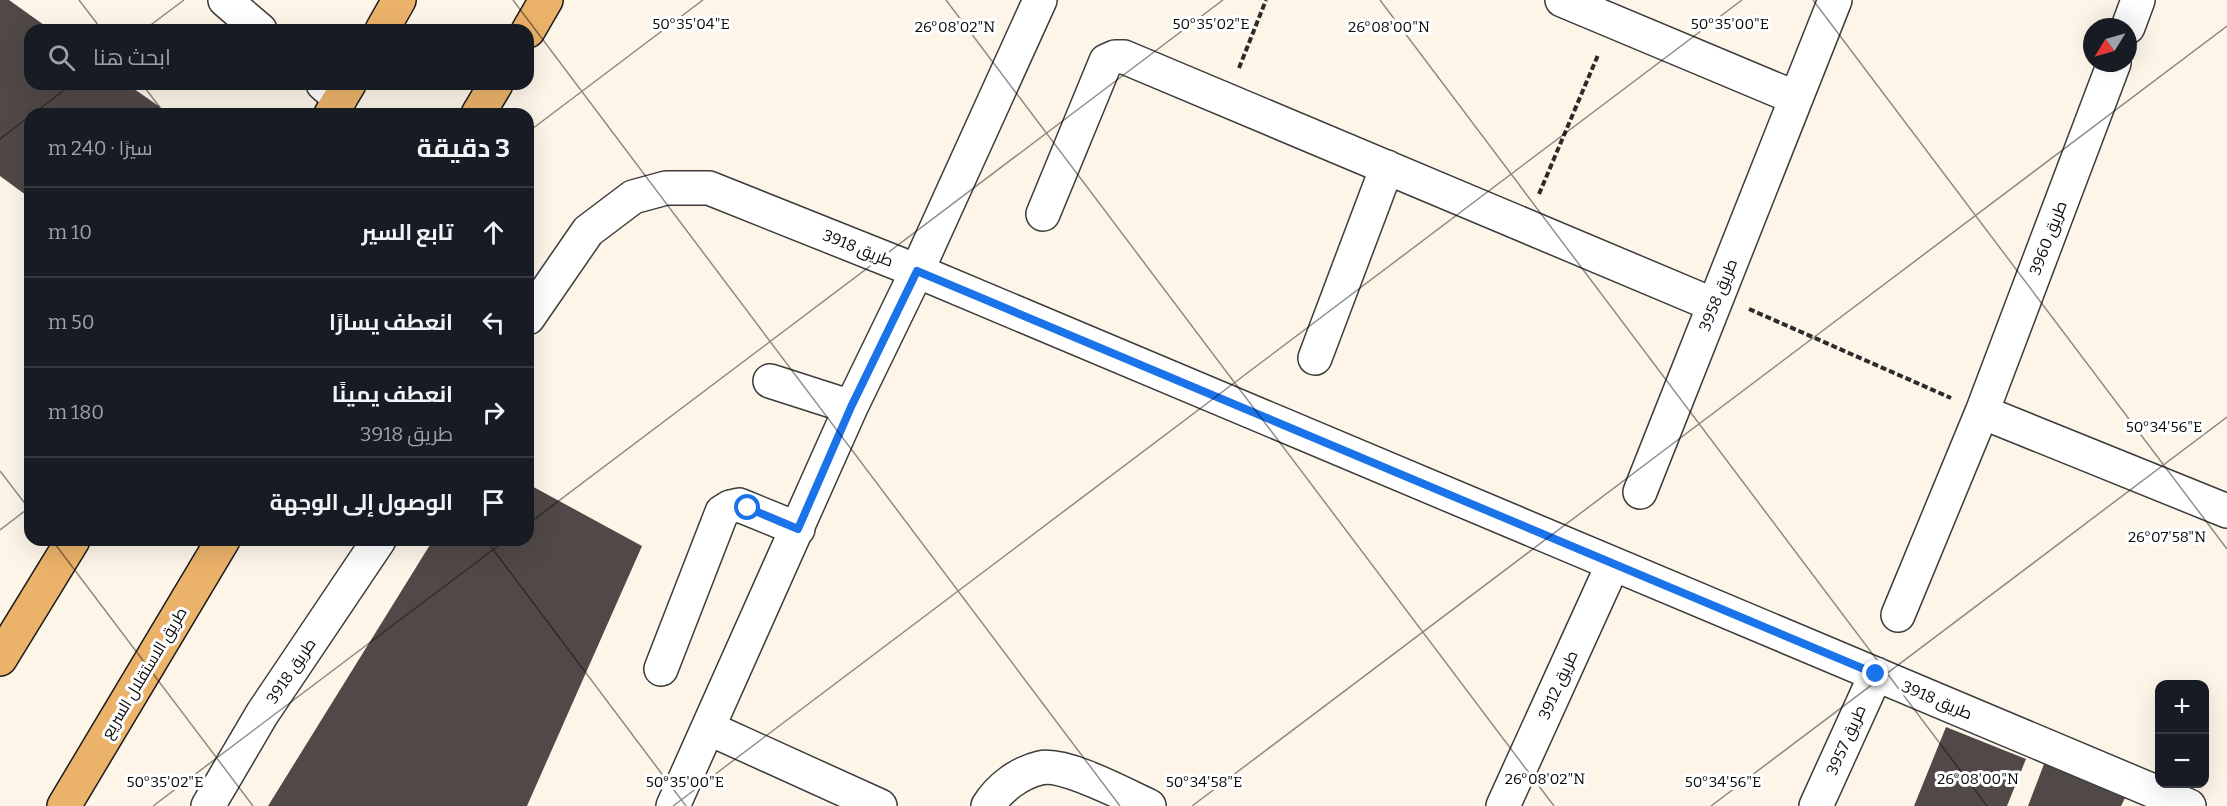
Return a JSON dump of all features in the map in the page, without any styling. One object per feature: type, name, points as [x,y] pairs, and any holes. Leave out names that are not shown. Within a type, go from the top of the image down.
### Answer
[{"type":"main road","points":[[385,24],[399,0]]},
{"type":"main road","points":[[532,24],[546,0]]},
{"type":"main road","points":[[482,108],[492,90]]},
{"type":"main road","points":[[0,659],[69,546]]},
{"type":"main road","name":"طريق الاستقلال السريع","points":[[64,806],[219,546]]},
{"type":"street","points":[[225,0],[253,24]]},
{"type":"street","points":[[673,806],[851,407],[917,271],[1040,0]]},
{"type":"street","points":[[1562,0],[1796,98]]},
{"type":"street","name":"طريق 3958","points":[[1640,492],[1835,0]]},
{"type":"street","points":[[2131,18],[2138,0]]},
{"type":"street","points":[[1042,214],[1106,61],[1115,57],[1124,57],[1525,225],[1716,300]]},
{"type":"street","name":"طريق 3960","points":[[1898,615],[1982,412],[2111,72]]},
{"type":"street","points":[[1315,358],[1387,167]]},
{"type":"street","name":"طريق 3918","points":[[534,309],[588,231],[633,197],[666,188],[709,189],[917,271],[2189,806]]},
{"type":"street","points":[[770,381],[851,407]]},
{"type":"street","points":[[1982,412],[2227,511]]},
{"type":"street","points":[[661,669],[723,512],[739,505],[798,529]]},
{"type":"street","name":"طريق 3918","points":[[208,806],[262,714],[375,546]]},
{"type":"street","name":"طريق 3912","points":[[1503,806],[1613,564]]},
{"type":"street","name":"طريق 3957","points":[[1816,806],[1876,674]]},
{"type":"street","points":[[708,728],[880,806]]},
{"type":"street","points":[[988,806],[1012,779],[1041,767],[1071,772],[1149,806]]},
{"type":"path","points":[[1227,99],[1266,0]]},
{"type":"path","points":[[1525,225],[1612,21]]},
{"type":"path","points":[[1716,300],[1982,412]]},
{"type":"building","points":[[0,0],[9,0],[43,24],[24,24],[24,90],[136,90],[160,107],[24,108],[24,194],[0,176]]},
{"type":"building","points":[[534,487],[642,546],[527,806],[268,806],[429,546],[534,546]]},
{"type":"building","points":[[1946,727],[2026,759],[2007,806],[1914,806]]},
{"type":"building","points":[[2044,764],[2125,798],[2121,806],[2028,806]]},
{"type":"route","points":[[748,508],[798,529],[851,407],[917,271],[1876,674]]}]
